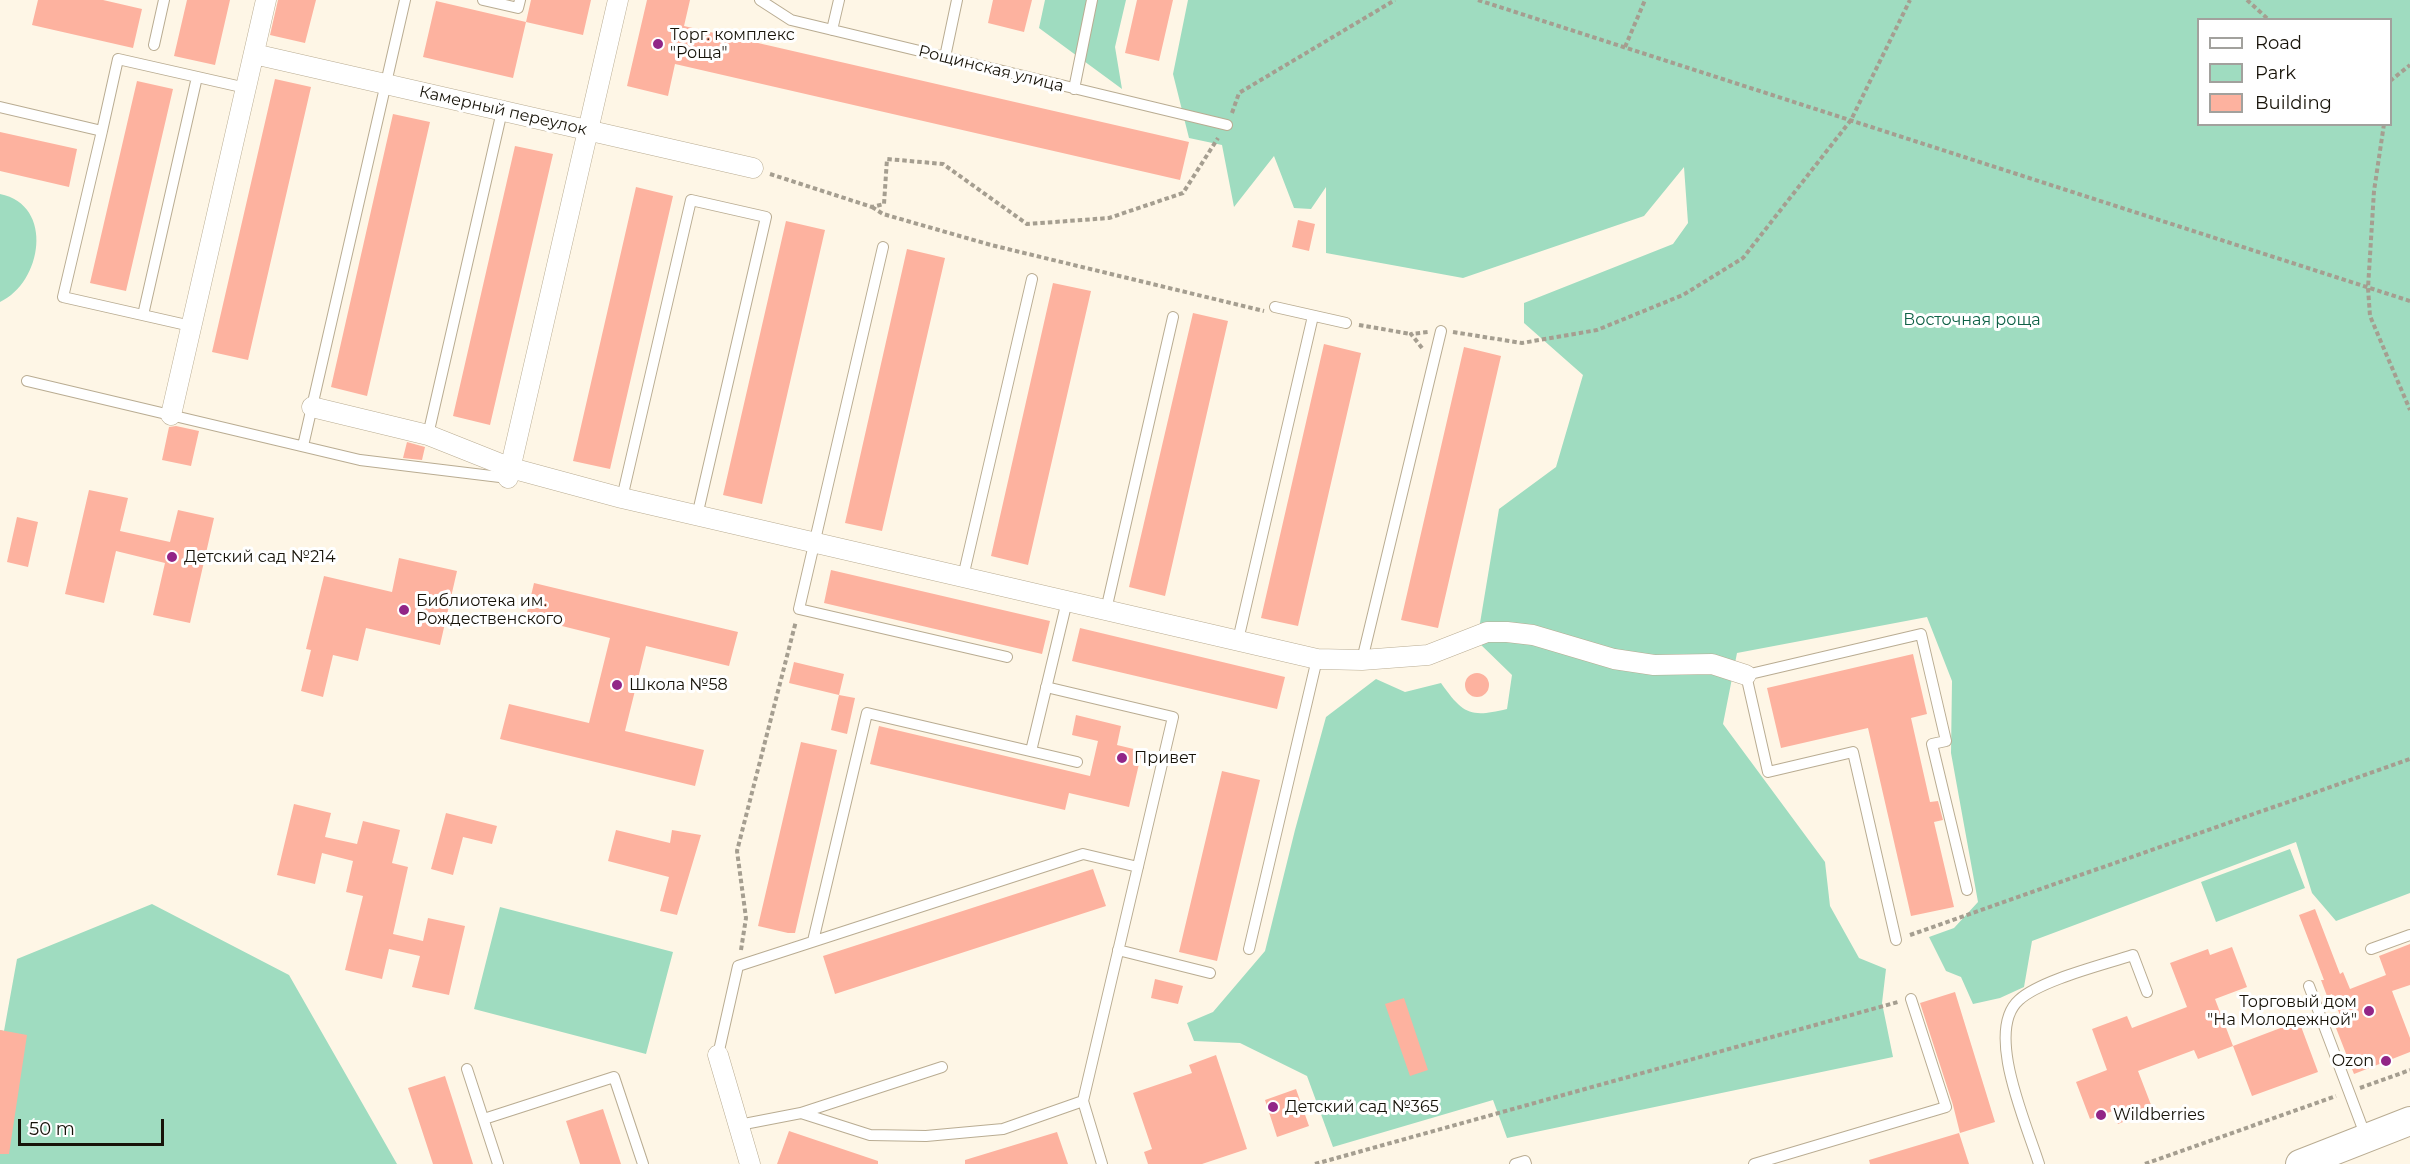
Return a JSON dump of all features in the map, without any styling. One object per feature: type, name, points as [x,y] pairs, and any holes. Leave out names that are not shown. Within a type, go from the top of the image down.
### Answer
[{"type":"main road","points":[[2300,1164],[2410,1121]]},
{"type":"street","points":[[171,415],[266,0]]},
{"type":"street","points":[[510,473],[618,0]]},
{"type":"street","name":"Камерный переулок","points":[[254,54],[753,168]]},
{"type":"street","points":[[312,407],[428,435],[510,473],[1317,659],[1362,660],[1428,655],[1468,637],[1487,632],[1507,632],[1533,635],[1614,659],[1654,665],[1712,664],[1746,675]]},
{"type":"street","points":[[718,1055],[750,1164]]},
{"type":"lane","points":[[154,45],[164,0]]},
{"type":"lane","points":[[303,446],[405,0]]},
{"type":"lane","points":[[483,0],[518,8],[520,0]]},
{"type":"lane","name":"Рощинская улица","points":[[760,0],[791,20],[1227,125]]},
{"type":"lane","points":[[832,30],[839,0]]},
{"type":"lane","points":[[945,57],[957,0]]},
{"type":"lane","points":[[1074,89],[1092,0]]},
{"type":"lane","points":[[191,326],[63,297],[118,59],[246,88]]},
{"type":"lane","points":[[143,315],[197,77]]},
{"type":"lane","points":[[0,107],[102,130]]},
{"type":"lane","points":[[428,435],[502,111]]},
{"type":"lane","points":[[622,498],[691,200],[766,217],[697,516]]},
{"type":"lane","points":[[883,247],[799,609],[1007,657]]},
{"type":"lane","points":[[963,577],[1032,279]]},
{"type":"lane","points":[[1275,307],[1346,323]]},
{"type":"lane","points":[[1238,640],[1313,316]]},
{"type":"lane","points":[[1106,610],[1173,317]]},
{"type":"lane","points":[[1362,660],[1441,331]]},
{"type":"lane","points":[[27,381],[360,460],[510,473]]},
{"type":"lane","points":[[1031,751],[1066,602]]},
{"type":"lane","points":[[1896,940],[1853,752],[1768,772],[1746,675],[1921,634],[1946,741],[1932,744],[1967,890]]},
{"type":"lane","points":[[1249,949],[1317,659]]},
{"type":"lane","points":[[1046,687],[1173,717],[1083,1101],[1102,1164]]},
{"type":"lane","points":[[813,941],[867,713],[1077,762]]},
{"type":"lane","points":[[718,1055],[738,966],[1083,854],[1138,867]]},
{"type":"lane","points":[[2372,949],[2410,935]]},
{"type":"lane","points":[[1118,951],[1210,973]]},
{"type":"lane","points":[[2040,1164],[2005,1054],[2004,1032],[2008,1011],[2020,999],[2040,987],[2133,955],[2147,992]]},
{"type":"lane","points":[[2309,986],[2367,1138]]},
{"type":"lane","points":[[1754,1164],[1946,1107],[1911,999]]},
{"type":"lane","points":[[739,1125],[801,1113],[942,1067]]},
{"type":"lane","points":[[467,1069],[498,1164]]},
{"type":"lane","points":[[484,1119],[614,1077],[643,1164]]},
{"type":"lane","points":[[801,1113],[870,1135],[926,1136],[1003,1129],[1083,1101]]},
{"type":"lane","points":[[1515,1164],[1525,1161],[1526,1164]]},
{"type":"path","points":[[872,207],[884,204],[887,159],[943,164],[1026,224],[1109,218],[1183,193],[1204,157],[1227,125],[1239,93],[1395,0]]},
{"type":"path","points":[[1478,0],[2410,301]]},
{"type":"path","points":[[1625,47],[1645,0]]},
{"type":"path","points":[[1441,331],[1522,343],[1596,330],[1683,295],[1743,258],[1851,120],[1910,0]]},
{"type":"path","points":[[2247,0],[2267,18]]},
{"type":"path","points":[[2392,81],[2410,65]]},
{"type":"path","points":[[2384,126],[2374,191],[2368,288],[2370,316],[2410,410]]},
{"type":"path","points":[[753,168],[872,207],[883,214],[992,245],[1153,283],[1260,313],[1275,307]]},
{"type":"path","points":[[1346,323],[1411,334]]},
{"type":"path","points":[[738,966],[746,918],[737,851],[799,609]]},
{"type":"path","points":[[1896,940],[2410,759]]},
{"type":"path","points":[[1315,1164],[1911,999]]},
{"type":"path","points":[[2145,1164],[2410,1070]]},
{"type":"green space","points":[[1045,0],[1126,0],[1115,47],[1122,89],[1039,28]]},
{"type":"green space","name":"Восточная роща","points":[[1188,0],[2410,0],[2410,893],[2336,921],[2312,893],[2296,842],[2032,941],[2024,987],[2000,998],[1973,1004],[1961,977],[1946,971],[1929,937],[1954,928],[1978,902],[1951,753],[1952,681],[1927,617],[1737,653],[1723,724],[1825,862],[1830,906],[1859,958],[1886,969],[1882,1003],[1893,1057],[1507,1138],[1493,1100],[1333,1147],[1307,1076],[1240,1043],[1194,1041],[1187,1023],[1213,1012],[1265,951],[1326,717],[1376,679],[1405,692],[1441,683],[1462,707],[1476,713],[1507,709],[1512,675],[1477,641],[1499,509],[1556,467],[1583,375],[1524,323],[1524,303],[1673,244],[1688,223],[1684,167],[1644,216],[1463,278],[1326,253],[1326,187],[1311,209],[1294,208],[1274,156],[1234,207],[1222,145],[1189,138],[1173,74]]},
{"type":"green space","points":[[0,194],[18,201],[29,213],[35,228],[36,245],[33,262],[25,279],[14,292],[0,302]]},
{"type":"green space","points":[[2290,849],[2305,888],[2216,922],[2201,882]]},
{"type":"green space","points":[[152,904],[289,975],[397,1164],[0,1164],[0,1030],[4,1031],[17,959]]},
{"type":"green space","points":[[500,907],[673,952],[646,1054],[474,1009]]},
{"type":"building","points":[[38,0],[103,0],[142,9],[133,48],[32,25]]},
{"type":"building","points":[[187,0],[230,0],[215,65],[174,56]]},
{"type":"building","points":[[278,0],[316,0],[305,43],[270,35]]},
{"type":"building","points":[[531,0],[591,0],[583,35],[526,22]]},
{"type":"building","points":[[647,0],[690,0],[684,26],[1189,142],[1180,180],[675,64],[668,96],[627,86]]},
{"type":"building","points":[[993,0],[1032,0],[1024,32],[988,23]]},
{"type":"building","points":[[1137,0],[1173,0],[1159,61],[1125,53]]},
{"type":"building","points":[[436,1],[526,22],[513,78],[423,57]]},
{"type":"building","points":[[275,79],[311,87],[248,360],[212,352]]},
{"type":"building","points":[[137,81],[173,89],[126,291],[90,283]]},
{"type":"building","points":[[393,114],[430,122],[367,396],[331,387]]},
{"type":"building","points":[[0,132],[77,149],[69,187],[0,171]]},
{"type":"building","points":[[515,146],[553,154],[490,425],[453,416]]},
{"type":"building","points":[[636,187],[673,196],[610,469],[573,461]]},
{"type":"building","points":[[1298,220],[1315,224],[1309,251],[1292,247]]},
{"type":"building","points":[[786,221],[825,230],[762,504],[723,495]]},
{"type":"building","points":[[907,249],[945,258],[882,531],[845,523]]},
{"type":"building","points":[[1053,283],[1091,291],[1028,565],[991,556]]},
{"type":"building","points":[[1193,313],[1228,321],[1165,596],[1129,587]]},
{"type":"building","points":[[1324,344],[1361,353],[1298,626],[1261,618]]},
{"type":"building","points":[[1464,347],[1501,356],[1438,628],[1401,620]]},
{"type":"building","points":[[176,426],[199,431],[191,466],[162,460],[169,427]]},
{"type":"building","points":[[407,442],[425,447],[422,460],[403,458]]},
{"type":"building","name":"Детский сад №214","points":[[89,490],[128,498],[120,531],[170,542],[178,510],[214,518],[190,623],[153,615],[165,563],[116,551],[104,603],[65,594]]},
{"type":"building","points":[[17,517],[38,522],[28,567],[7,562]]},
{"type":"building","points":[[399,558],[457,571],[440,645],[366,628],[358,661],[333,655],[323,697],[301,691],[311,650],[306,649],[324,576],[392,592]]},
{"type":"building","points":[[831,570],[1050,621],[1042,654],[824,603]]},
{"type":"building","name":"Школа №58","points":[[534,583],[738,632],[729,666],[646,646],[625,731],[704,750],[695,786],[500,739],[509,704],[589,723],[610,638],[526,617]]},
{"type":"building","points":[[1080,628],[1285,677],[1277,709],[1072,661]]},
{"type":"building","points":[[1913,654],[1927,714],[1911,718],[1930,802],[1938,801],[1943,820],[1934,822],[1954,907],[1911,916],[1868,728],[1781,748],[1767,688]]},
{"type":"building","points":[[794,662],[844,674],[839,695],[789,683]]},
{"type":"building","points":[[1477,673],[1486,676],[1489,685],[1486,694],[1477,697],[1468,694],[1465,685],[1468,676]]},
{"type":"building","points":[[839,695],[855,698],[847,734],[831,730]]},
{"type":"building","points":[[1076,715],[1121,726],[1117,745],[1142,751],[1129,807],[1069,793],[1065,810],[870,764],[879,726],[1090,776],[1098,741],[1072,735]]},
{"type":"building","points":[[801,742],[837,750],[795,933],[788,933],[758,926]]},
{"type":"building","points":[[1222,771],[1260,780],[1217,961],[1179,952]]},
{"type":"building","points":[[294,804],[331,813],[325,837],[357,844],[363,821],[400,830],[392,863],[408,867],[393,934],[423,941],[428,918],[465,926],[449,995],[412,987],[420,956],[389,949],[382,979],[345,970],[363,896],[346,892],[353,861],[322,853],[315,884],[277,875]]},
{"type":"building","points":[[446,813],[497,826],[492,844],[463,837],[453,875],[431,869]]},
{"type":"building","points":[[616,830],[670,843],[672,830],[701,835],[677,915],[660,911],[669,877],[608,861]]},
{"type":"building","points":[[1093,869],[1106,906],[835,994],[823,956]]},
{"type":"building","name":"Торговый дом \"На Молодежной\"","points":[[2315,909],[2340,974],[2343,972],[2350,989],[2386,975],[2379,956],[2410,944],[2410,985],[2392,991],[2410,1038],[2410,1052],[2354,1074],[2336,1028],[2344,1026],[2332,994],[2327,996],[2321,980],[2324,980],[2299,915]]},
{"type":"building","points":[[2232,947],[2247,987],[2215,999],[2233,1046],[2198,1059],[2194,1050],[2138,1071],[2153,1110],[2118,1124],[2113,1111],[2090,1119],[2076,1082],[2107,1070],[2092,1029],[2127,1016],[2132,1028],[2187,1007],[2170,963],[2208,949],[2210,955]]},
{"type":"building","points":[[1155,979],[1183,986],[1178,1004],[1151,998]]},
{"type":"building","points":[[1955,992],[1995,1122],[1960,1133],[1920,1003]]},
{"type":"building","points":[[1404,998],[1428,1070],[1410,1076],[1385,1004]]},
{"type":"building","points":[[2299,1021],[2318,1072],[2252,1096],[2233,1046]]},
{"type":"building","points":[[0,1030],[27,1035],[9,1154],[0,1154]]},
{"type":"building","name":"Детский сад №365","points":[[1216,1055],[1247,1149],[1202,1164],[1148,1164],[1144,1152],[1152,1149],[1133,1093],[1192,1073],[1189,1065]]},
{"type":"building","points":[[445,1076],[473,1164],[433,1164],[408,1088]]},
{"type":"building","points":[[1296,1089],[1309,1126],[1277,1137],[1265,1100]]},
{"type":"building","points":[[603,1109],[621,1164],[580,1164],[566,1121]]},
{"type":"building","points":[[789,1131],[878,1161],[878,1164],[777,1164]]},
{"type":"building","points":[[1057,1132],[1068,1164],[965,1164],[965,1160]]},
{"type":"building","points":[[1959,1133],[1969,1164],[1870,1164],[1869,1160]]},
{"type":"place","name":"Торг. комплекс \"Роща\"","points":[[658,44]]},
{"type":"place","name":"Детский сад №214","points":[[172,557]]},
{"type":"place","name":"Библиотека им. Рождественского","points":[[404,610]]},
{"type":"place","name":"Школа №58","points":[[617,685]]},
{"type":"place","name":"Привет","points":[[1122,758]]},
{"type":"place","name":"Торговый дом \"На Молодежной\"","points":[[2369,1011]]},
{"type":"place","name":"Ozon","points":[[2386,1061]]},
{"type":"place","name":"Детский сад №365","points":[[1273,1107]]},
{"type":"place","name":"Wildberries","points":[[2101,1115]]}]
